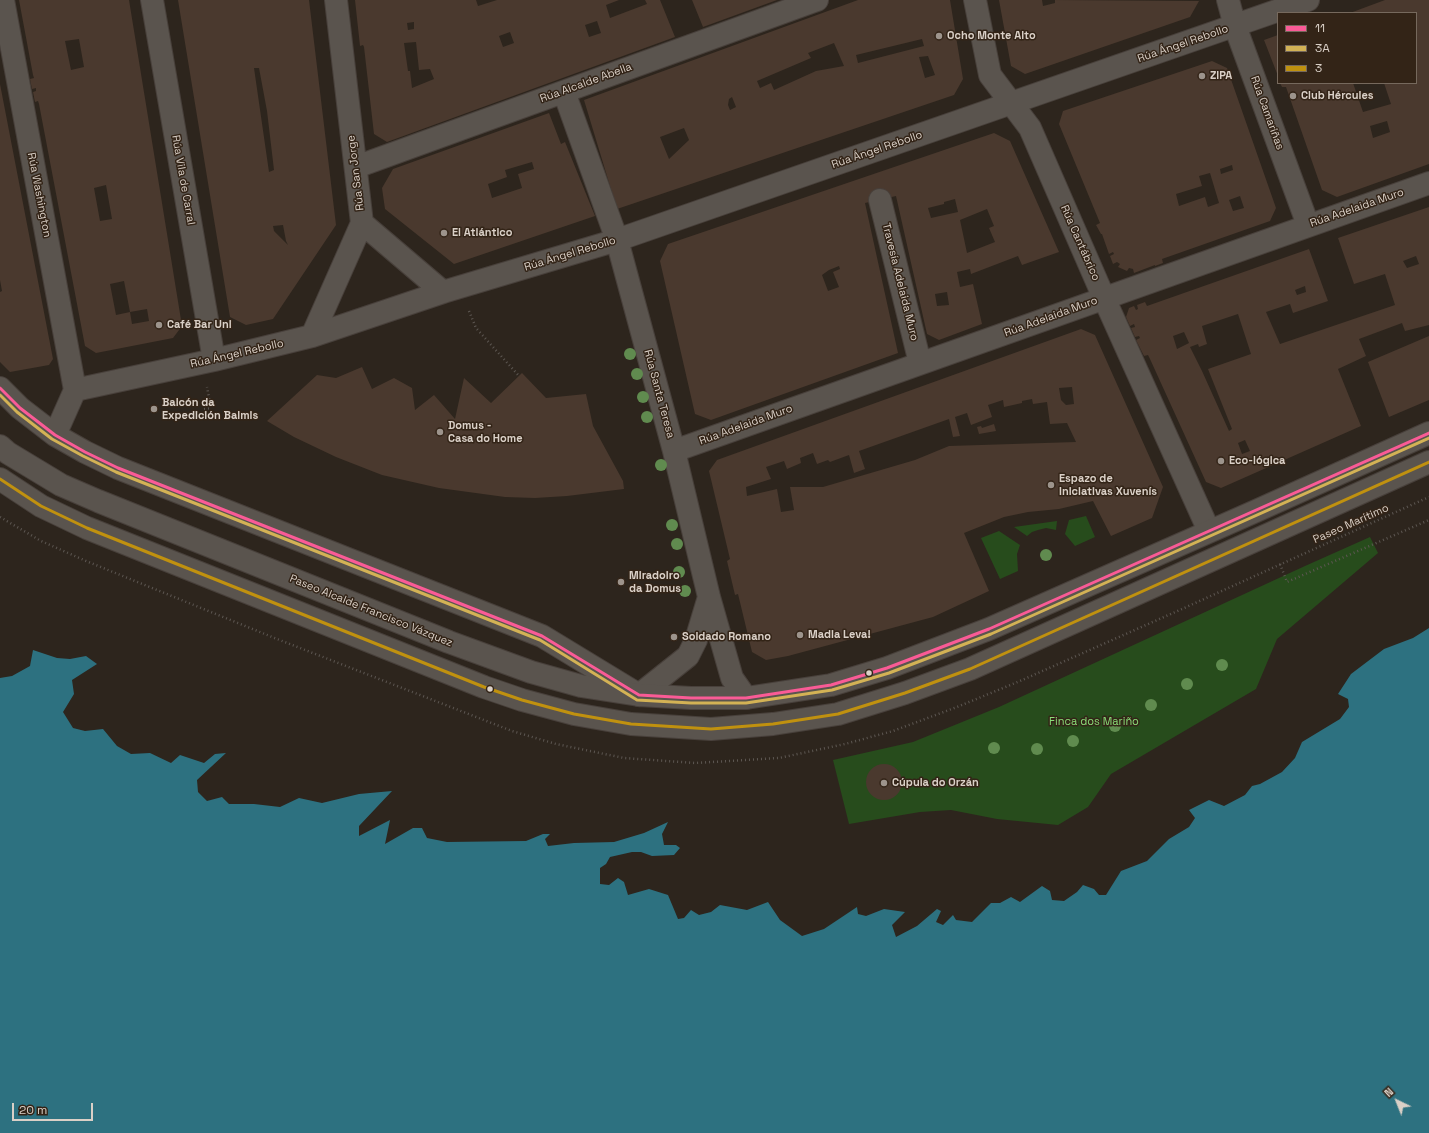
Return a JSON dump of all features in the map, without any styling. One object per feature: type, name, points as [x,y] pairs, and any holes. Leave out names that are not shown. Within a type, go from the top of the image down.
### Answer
[{"type":"street","name":"Rúa Washington","points":[[3,0],[75,390]]},
{"type":"street","name":"Rúa Vila de Carral","points":[[152,0],[214,360]]},
{"type":"street","name":"Rúa San Jorge","points":[[312,336],[362,222],[336,0]]},
{"type":"street","name":"Rúa Alcalde Abella","points":[[356,167],[817,0]]},
{"type":"street","name":"Rúa Cantábrico","points":[[975,0],[990,75],[1030,128],[1104,298],[1210,531]]},
{"type":"street","name":"Rúa Camariñas","points":[[1228,0],[1235,26],[1308,225]]},
{"type":"street","name":"Rúa Ángel Rebollo","points":[[75,390],[214,360],[312,336],[452,290],[617,240],[1308,0]]},
{"type":"street","name":"Rúa Santa Teresa","points":[[564,92],[617,240],[674,451],[709,597],[732,678],[746,698],[773,724]]},
{"type":"street","name":"Rúa Adelaida Muro","points":[[674,451],[1429,183]]},
{"type":"street","name":"Travesía Adelaida Muro","points":[[880,200],[920,363]]},
{"type":"street","points":[[362,222],[452,290]]},
{"type":"street","points":[[0,388],[20,408],[55,435],[118,468],[542,636],[639,695],[688,656],[696,640],[709,597]]},
{"type":"street","points":[[55,435],[75,390]]},
{"type":"street","name":"Paseo Alcalde Francisco Vázquez","points":[[0,446],[8,453],[60,485],[449,642],[531,672],[581,686],[639,695],[691,698],[746,698],[831,685],[887,668],[989,629],[1429,433]]},
{"type":"street","points":[[0,479],[41,506],[87,528],[484,687],[522,700],[574,714],[631,724],[710,729],[773,724],[838,714],[905,693],[970,668],[1429,462]]},
{"type":"path","points":[[452,290],[476,328],[518,376]]},
{"type":"path","name":"Paseo Marítimo","points":[[1429,497],[1280,564],[1287,582],[1429,520]]},
{"type":"green space","points":[[1086,516],[1095,537],[1075,546],[1065,534],[1069,520]]},
{"type":"green space","points":[[1057,521],[1056,530],[1046,528],[1032,532],[1027,536],[1014,527]]},
{"type":"green space","points":[[999,531],[1020,545],[1017,554],[1018,571],[1000,579],[981,538]]},
{"type":"green space","name":"Finca dos Mariño","points":[[1370,537],[1378,553],[1277,639],[1256,689],[1111,774],[1088,807],[1058,825],[997,819],[951,810],[920,812],[849,824],[833,760],[913,742],[999,707]]},
{"type":"water","points":[[1429,628],[1429,1133],[0,1133],[0,678],[12,676],[30,666],[33,650],[57,658],[70,659],[86,656],[97,664],[72,680],[74,694],[63,712],[73,728],[85,731],[103,729],[117,746],[131,754],[150,753],[171,763],[180,755],[204,763],[215,754],[226,753],[197,780],[198,792],[207,801],[222,797],[229,804],[254,804],[280,807],[299,798],[322,803],[359,794],[392,791],[359,826],[359,836],[390,820],[385,844],[413,828],[422,828],[427,838],[447,842],[526,841],[543,834],[550,834],[545,839],[548,846],[574,843],[614,842],[644,833],[668,822],[662,834],[664,845],[676,845],[680,848],[674,855],[652,856],[641,852],[632,852],[610,857],[606,864],[600,868],[600,884],[609,885],[618,878],[624,882],[628,895],[649,889],[668,895],[678,919],[684,918],[691,910],[699,915],[711,912],[720,905],[747,910],[768,902],[780,920],[802,936],[824,929],[857,907],[858,914],[866,916],[884,909],[905,912],[892,925],[896,937],[917,926],[937,909],[941,911],[936,922],[943,925],[953,915],[956,920],[972,922],[991,903],[1000,903],[1011,897],[1020,902],[1042,886],[1050,891],[1052,900],[1064,901],[1077,892],[1083,885],[1094,889],[1099,895],[1106,895],[1121,871],[1147,861],[1169,839],[1189,827],[1195,818],[1189,810],[1209,800],[1224,806],[1245,795],[1252,786],[1260,784],[1282,772],[1295,758],[1302,742],[1340,719],[1349,707],[1348,699],[1338,694],[1351,674],[1384,649],[1413,638]]},
{"type":"building","points":[[19,0],[129,0],[182,326],[173,338],[96,353],[85,346],[39,104],[38,101],[35,102],[33,92],[36,91],[36,88],[32,89],[30,79],[34,78]],"holes":[[[79,39],[84,67],[71,70],[65,41]],[[106,185],[112,219],[100,221],[94,188]],[[124,281],[130,312],[116,315],[110,284]],[[147,309],[149,321],[132,324],[130,312]]]},
{"type":"building","points":[[178,0],[309,0],[336,225],[273,319],[246,325],[230,317]],"holes":[[[254,68],[259,68],[267,111],[274,170],[269,172]],[[283,225],[286,241],[288,245],[274,231],[273,226]]]},
{"type":"building","points":[[355,0],[476,0],[478,6],[497,0],[619,0],[606,5],[610,18],[647,4],[645,0],[660,0],[675,37],[387,142],[374,134],[364,47],[363,45],[360,46]],"holes":[[[597,21],[601,33],[589,37],[585,25]],[[414,22],[414,29],[408,30],[407,23]],[[510,32],[514,43],[503,47],[499,36]],[[416,42],[419,70],[430,69],[434,79],[412,88],[404,43]]]},
{"type":"building","points":[[692,0],[777,0],[703,27]]},
{"type":"building","points":[[858,0],[950,0],[963,79],[954,95],[617,209],[584,100]],"holes":[[[922,39],[924,46],[858,63],[856,55]],[[834,43],[844,66],[816,71],[774,90],[771,83],[760,88],[757,81],[811,58],[808,53]],[[928,56],[935,75],[925,78],[919,57]],[[732,97],[736,107],[730,110],[728,105],[729,99]],[[684,128],[689,140],[669,159],[660,137]]]},
{"type":"building","points":[[999,0],[1042,0],[1043,6],[1055,3],[1055,0],[1199,1],[1190,17],[1025,74],[1011,66]]},
{"type":"building","points":[[1385,0],[1429,0],[1429,164],[1337,197],[1322,190],[1286,87],[1282,87],[1280,84],[1353,84],[1363,112],[1391,104],[1384,84],[1417,84],[1417,12],[1353,12]],"holes":[[[1387,121],[1390,132],[1373,138],[1370,126]]]},
{"type":"building","points":[[1277,35],[1277,73],[1264,40]]},
{"type":"building","points":[[1212,61],[1227,68],[1276,208],[1270,221],[1162,259],[1163,263],[1134,273],[1133,269],[1129,268],[1127,271],[1118,267],[1120,264],[1117,262],[1113,264],[1110,256],[1114,254],[1113,252],[1109,254],[1102,234],[1096,225],[1100,223],[1059,124],[1063,111]],"holes":[[[1232,165],[1233,170],[1221,174],[1220,169]],[[1210,173],[1219,203],[1208,207],[1205,197],[1179,206],[1176,194],[1202,186],[1199,176]],[[1240,196],[1244,208],[1233,211],[1229,200]]]},
{"type":"building","points":[[0,84],[53,359],[49,365],[10,372],[0,362],[0,292],[2,291],[0,280]]},
{"type":"building","points":[[549,113],[561,144],[565,142],[595,216],[454,264],[385,209],[382,188],[393,169]],"holes":[[[532,162],[534,169],[518,174],[522,188],[492,198],[488,184],[507,177],[505,170]]]},
{"type":"building","points":[[994,133],[1010,141],[1059,252],[1022,265],[1018,256],[971,274],[970,269],[957,272],[960,287],[973,284],[982,324],[939,340],[927,334],[896,196],[865,203],[898,353],[711,420],[695,414],[660,261],[668,244]],"holes":[[[955,199],[958,212],[931,218],[928,208],[944,204],[944,202]],[[987,209],[994,226],[989,228],[995,242],[967,253],[960,220]],[[839,266],[840,269],[833,272],[839,287],[828,291],[822,275]],[[947,292],[949,305],[937,306],[935,294]]]},
{"type":"building","points":[[1429,207],[1429,325],[1405,331],[1402,323],[1359,339],[1366,356],[1338,369],[1361,426],[1221,488],[1206,482],[1150,359],[1148,355],[1144,356],[1136,340],[1140,338],[1139,336],[1135,337],[1131,328],[1135,327],[1134,324],[1130,326],[1126,317],[1129,308],[1134,306],[1136,310],[1138,309],[1137,305],[1145,302],[1147,306],[1309,249],[1328,301],[1293,313],[1290,304],[1266,312],[1280,344],[1395,305],[1385,274],[1354,284],[1338,238]],"holes":[[[1416,256],[1419,264],[1407,268],[1403,261]],[[1305,286],[1306,292],[1297,295],[1295,290]],[[1238,314],[1251,354],[1208,369],[1232,429],[1229,431],[1190,347],[1198,344],[1199,347],[1207,344],[1202,326]],[[1184,332],[1189,343],[1177,349],[1173,336]],[[1245,440],[1250,451],[1242,454],[1238,443]]]},
{"type":"building","points":[[1081,329],[1095,335],[1163,487],[1152,518],[1111,536],[1093,501],[1059,509],[1028,512],[1004,517],[964,533],[989,591],[933,617],[788,656],[766,660],[752,652],[738,594],[735,595],[727,561],[730,559],[709,471],[717,460]],"holes":[[[1072,387],[1074,404],[1066,405],[1061,400],[1059,388]],[[1032,399],[1033,404],[1047,402],[1050,424],[1067,423],[1076,442],[949,446],[915,460],[823,487],[790,487],[794,510],[781,512],[777,489],[747,496],[746,487],[771,479],[766,467],[784,461],[787,469],[801,463],[800,458],[813,453],[817,464],[828,460],[830,462],[849,455],[854,473],[865,469],[859,451],[949,419],[953,437],[960,436],[955,417],[967,413],[971,425],[992,417],[988,405],[1003,400],[1004,407]]]},
{"type":"building","points":[[1429,336],[1429,400],[1389,417],[1368,362]]},
{"type":"building","name":"Domus - Casa do Home","points":[[362,367],[372,389],[394,378],[412,388],[415,410],[434,395],[455,419],[464,378],[491,403],[522,373],[546,398],[586,394],[593,426],[623,481],[624,489],[567,496],[535,498],[505,497],[439,488],[382,475],[336,457],[294,437],[267,421],[317,375],[336,378]]},
{"type":"building","points":[[994,424],[996,431],[979,434],[977,427],[981,426],[982,428]]},
{"type":"building","name":"Cúpula do Orzán","points":[[888,764],[897,769],[901,775],[901,789],[897,795],[888,800],[880,800],[871,795],[867,789],[866,778],[871,769],[877,765]]},
{"type":"transit line","name":"11","points":[[0,388],[20,408],[55,435],[118,468],[542,636],[639,695],[691,698],[746,698],[831,685],[887,668],[989,629],[1429,433]]},
{"type":"transit line","name":"3A","points":[[0,395],[17,412],[52,439],[116,472],[540,640],[637,700],[691,703],[746,703],[832,690],[889,673],[991,634],[1429,438]]},
{"type":"transit line","name":"3","points":[[0,479],[41,506],[87,528],[484,687],[522,700],[574,714],[631,724],[711,729],[773,724],[838,714],[905,693],[970,669],[1429,462]]},
{"type":"place","name":"Ocho Monte Alto","points":[[939,36]]},
{"type":"place","name":"ZIPA","points":[[1202,76]]},
{"type":"place","name":"Club Hércules","points":[[1293,96]]},
{"type":"place","name":"El Atlántico","points":[[444,233]]},
{"type":"place","name":"Café Bar Uni","points":[[159,325]]},
{"type":"place","name":"Balcón da Expedición Balmis","points":[[154,409]]},
{"type":"place","name":"Domus - Casa do Home","points":[[440,432]]},
{"type":"place","name":"Eco-lógica","points":[[1221,461]]},
{"type":"place","name":"Espazo de Iniciativas Xuvenís","points":[[1051,485]]},
{"type":"place","name":"Miradoiro da Domus","points":[[621,582]]},
{"type":"place","name":"Madia Leva!","points":[[800,635]]},
{"type":"place","name":"Soldado Romano","points":[[674,637]]},
{"type":"place","name":"Cúpula do Orzán","points":[[884,783]]}]
